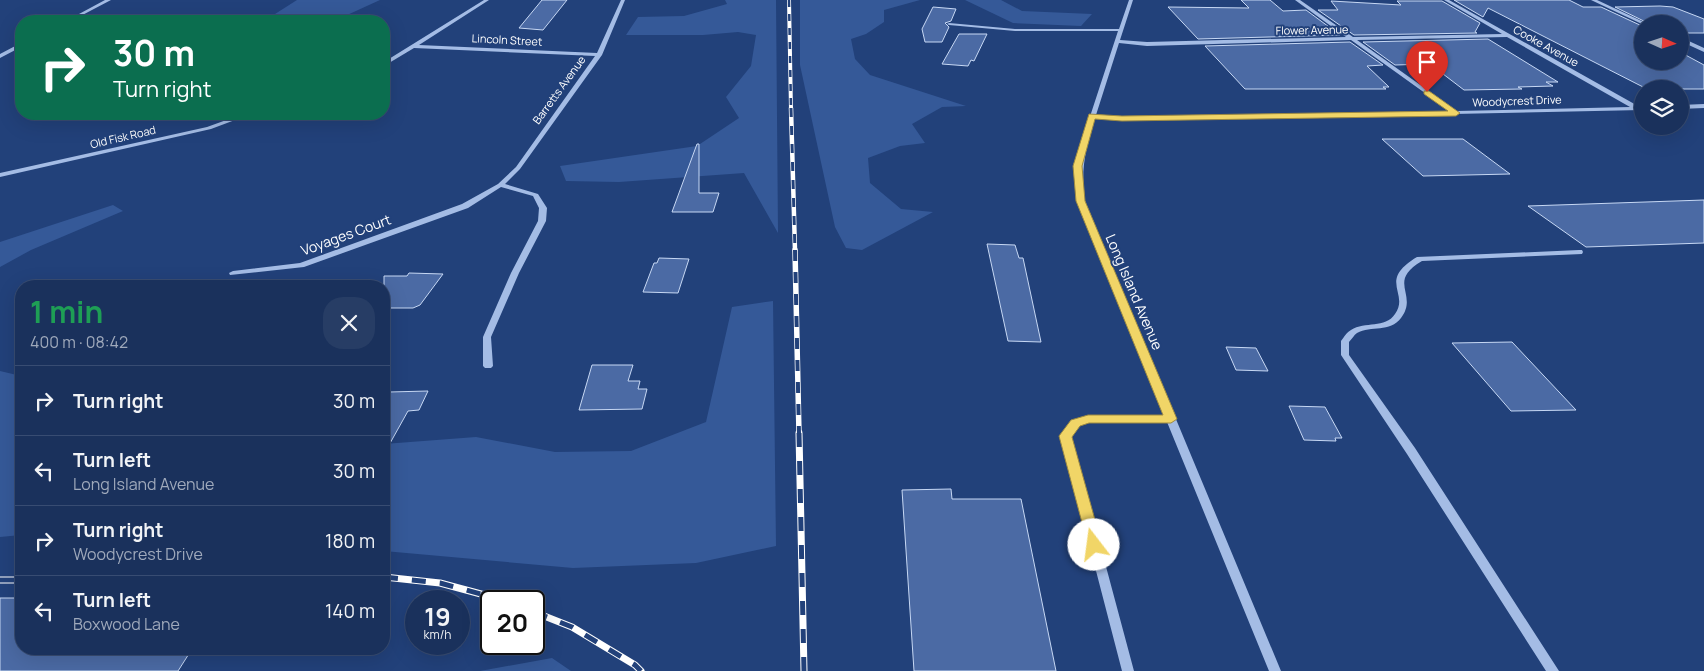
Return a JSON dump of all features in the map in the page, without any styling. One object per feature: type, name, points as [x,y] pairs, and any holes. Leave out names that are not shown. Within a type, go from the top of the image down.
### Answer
[{"type":"street","points":[[80,15],[109,0]]},
{"type":"street","points":[[390,60],[487,0]]},
{"type":"street","name":"Barretts Avenue","points":[[465,206],[500,185],[518,168],[598,55],[623,0]]},
{"type":"street","name":"Long Island Avenue","points":[[1131,0],[1118,41],[1104,75],[1078,166],[1081,201],[1275,671]]},
{"type":"street","points":[[1297,0],[1456,113]]},
{"type":"street","name":"Cooke Avenue","points":[[1446,0],[1634,105]]},
{"type":"street","points":[[1593,0],[1634,19]]},
{"type":"street","points":[[950,24],[1015,30],[1121,30]]},
{"type":"street","name":"Flower Avenue","points":[[1118,41],[1147,44],[1507,35]]},
{"type":"street","points":[[1689,43],[1704,50]]},
{"type":"street","name":"Lincoln Street","points":[[414,46],[598,55]]},
{"type":"street","points":[[0,56],[15,48]]},
{"type":"street","points":[[1689,107],[1704,106]]},
{"type":"street","name":"Woodycrest Drive","points":[[1092,116],[1122,119],[1634,108]]},
{"type":"street","name":"Old Fisk Road","points":[[0,175],[209,128],[231,120]]},
{"type":"street","points":[[488,366],[487,337],[515,273],[542,221],[543,208],[536,195],[500,185]]},
{"type":"street","name":"Voyages Court","points":[[233,274],[301,265],[465,206]]},
{"type":"street","points":[[1553,671],[1411,451],[1345,355],[1345,341],[1354,332],[1384,326],[1397,319],[1402,310],[1403,298],[1399,282],[1401,275],[1408,264],[1420,259],[1578,252]]},
{"type":"street","points":[[1128,671],[1066,436],[1076,423],[1088,419],[1171,419]]},
{"type":"shaded area","points":[[297,0],[380,0],[347,15],[273,15]]},
{"type":"shaded area","points":[[725,0],[776,0],[778,233],[744,173],[619,182],[566,181],[560,166],[697,146],[739,118],[726,97],[751,66],[756,35],[738,32],[703,35],[626,35],[638,17],[684,16],[727,4]]},
{"type":"shaded area","points":[[800,0],[920,0],[884,10],[884,22],[866,34],[851,39],[855,59],[870,75],[966,106],[942,107],[912,124],[925,143],[900,146],[868,158],[870,183],[901,209],[933,212],[862,250],[846,248],[835,227],[800,65]]},
{"type":"shaded area","points":[[965,0],[1001,0],[1022,11],[1092,14],[1081,26],[1013,23]]},
{"type":"shaded area","points":[[113,205],[123,211],[31,250],[0,267],[0,242]]},
{"type":"shaded area","points":[[773,301],[776,546],[696,563],[573,568],[390,552],[390,444],[476,437],[555,452],[631,451],[706,422],[732,307]]},
{"type":"shaded area","points":[[0,371],[15,375],[15,536],[0,537]]},
{"type":"shaded area","points":[[552,658],[571,671],[480,671]]},
{"type":"building","points":[[542,0],[567,0],[543,30],[519,28]]},
{"type":"building","points":[[1241,0],[1270,0],[1283,11],[1306,10],[1340,35],[1198,39],[1168,7],[1249,8]]},
{"type":"building","points":[[1454,0],[1569,0],[1583,7],[1601,7],[1634,22],[1634,70],[1689,70],[1689,57],[1704,65],[1704,89],[1689,89],[1689,80],[1634,80],[1634,82],[1488,8],[1483,17]]},
{"type":"building","points":[[1331,1],[1401,5],[1397,1],[1442,1],[1480,23],[1475,32],[1477,33],[1354,35],[1318,10],[1338,10]]},
{"type":"building","points":[[933,7],[956,9],[951,21],[945,23],[949,27],[942,42],[925,42],[922,29]]},
{"type":"building","points":[[1615,7],[1673,7],[1704,19],[1704,33],[1689,33],[1689,15],[1634,16]]},
{"type":"building","points":[[959,34],[987,34],[974,61],[971,60],[968,66],[942,64]]},
{"type":"building","points":[[1488,39],[1558,82],[1546,82],[1553,86],[1518,87],[1522,89],[1464,90],[1430,64],[1395,65],[1363,42]]},
{"type":"building","points":[[1350,42],[1383,65],[1367,66],[1389,87],[1383,87],[1386,89],[1245,89],[1205,46]]},
{"type":"building","points":[[1382,139],[1463,139],[1510,174],[1423,176]]},
{"type":"building","points":[[697,144],[699,144],[699,193],[719,193],[713,212],[672,212]]},
{"type":"building","points":[[1704,200],[1704,243],[1586,247],[1528,206]]},
{"type":"building","points":[[987,244],[1015,245],[1019,258],[1023,258],[1041,342],[1008,341]]},
{"type":"building","points":[[659,258],[689,259],[678,293],[643,292],[654,263],[657,263]]},
{"type":"building","points":[[409,273],[443,274],[420,305],[413,308],[390,308],[390,280],[384,280],[384,276],[407,276]]},
{"type":"building","points":[[1512,342],[1576,410],[1511,411],[1452,343]]},
{"type":"building","points":[[1226,347],[1256,348],[1268,371],[1236,370]]},
{"type":"building","points":[[592,365],[633,365],[628,381],[640,381],[638,389],[647,389],[642,409],[579,410]]},
{"type":"building","points":[[428,391],[419,410],[408,411],[390,443],[390,392]]},
{"type":"building","points":[[1289,406],[1325,407],[1342,438],[1335,438],[1336,441],[1304,440]]},
{"type":"building","points":[[951,489],[952,499],[1021,499],[1056,671],[914,671],[902,490]]},
{"type":"building","points":[[0,598],[15,598],[15,655],[188,655],[178,671],[0,671]]},
{"type":"railway","points":[[789,0],[791,110]]},
{"type":"railway","points":[[791,108],[795,251]]},
{"type":"railway","points":[[795,250],[799,434]]},
{"type":"railway","points":[[799,433],[804,671]]},
{"type":"railway","points":[[390,578],[440,583],[480,594]]},
{"type":"railway","points":[[0,580],[15,580]]},
{"type":"railway","points":[[545,616],[572,627],[635,665],[641,671]]},
{"type":"route","points":[[1094,545],[1066,436],[1076,423],[1088,419],[1171,419],[1081,201],[1078,189],[1078,166],[1080,152],[1092,116],[1122,119],[1456,113],[1427,92]]}]
